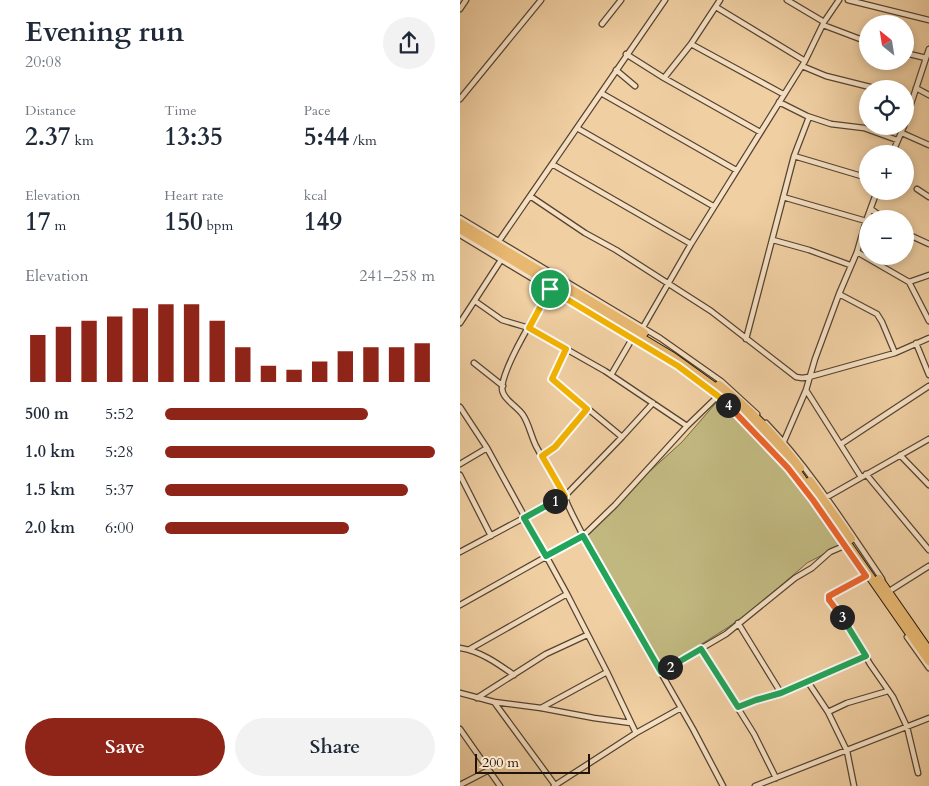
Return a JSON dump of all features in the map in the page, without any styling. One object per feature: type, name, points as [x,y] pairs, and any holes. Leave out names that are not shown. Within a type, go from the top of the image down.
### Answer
[{"type":"highway","points":[[460,223],[642,329],[716,388],[768,436],[800,476],[929,661]]},
{"type":"highway","points":[[460,229],[706,374],[745,406],[791,456],[827,504],[929,651]]},
{"type":"street","points":[[460,9],[466,0]]},
{"type":"street","points":[[460,99],[541,0]]},
{"type":"street","points":[[602,24],[621,0]]},
{"type":"street","points":[[499,241],[664,0]]},
{"type":"street","points":[[664,78],[691,44],[720,0]]},
{"type":"street","points":[[787,0],[824,23],[859,38]]},
{"type":"street","points":[[642,329],[690,244],[803,63],[838,0]]},
{"type":"street","points":[[848,0],[929,20]]},
{"type":"street","points":[[716,7],[826,76],[859,84]]},
{"type":"street","points":[[691,44],[783,94]]},
{"type":"street","points":[[914,93],[929,48]]},
{"type":"street","points":[[626,54],[664,78],[760,132]]},
{"type":"street","points":[[914,55],[926,58]]},
{"type":"street","points":[[616,70],[635,86]]},
{"type":"street","points":[[916,88],[929,95]]},
{"type":"street","points":[[600,93],[736,170]]},
{"type":"street","points":[[779,102],[809,117],[831,124],[864,128],[897,140]]},
{"type":"street","points":[[746,339],[794,156],[809,117]]},
{"type":"street","points":[[577,128],[714,206]]},
{"type":"street","points":[[895,145],[901,135]]},
{"type":"street","points":[[906,135],[929,145]]},
{"type":"street","points":[[794,156],[859,175]]},
{"type":"street","points":[[552,164],[690,244]]},
{"type":"street","points":[[917,189],[929,197]]},
{"type":"street","points":[[530,196],[585,233],[711,311],[796,377],[808,377],[895,354],[929,338]]},
{"type":"street","points":[[783,197],[859,219]]},
{"type":"street","points":[[871,209],[874,200]]},
{"type":"street","points":[[460,218],[694,361],[745,402],[784,442],[826,498],[929,645]]},
{"type":"street","points":[[460,235],[678,366],[718,396],[788,468],[813,500],[929,668]]},
{"type":"street","points":[[914,236],[929,244]]},
{"type":"street","points":[[773,240],[809,250],[850,265]]},
{"type":"street","points":[[784,442],[806,390],[808,377],[859,245]]},
{"type":"street","points":[[857,252],[908,282],[929,321]]},
{"type":"street","points":[[460,323],[501,260]]},
{"type":"street","points":[[908,282],[929,275]]},
{"type":"street","points":[[550,289],[518,348],[504,378],[502,390],[506,398],[521,412],[526,420],[535,444],[565,496],[565,500],[583,536],[661,672],[723,786]]},
{"type":"street","points":[[839,294],[877,314],[895,354]]},
{"type":"street","points":[[475,301],[502,320],[529,328],[611,375],[687,426]]},
{"type":"street","points":[[611,375],[632,339]]},
{"type":"street","points":[[916,343],[929,375]]},
{"type":"street","points":[[566,349],[552,379],[622,437]]},
{"type":"street","points":[[474,363],[503,386]]},
{"type":"street","points":[[841,444],[929,386]]},
{"type":"street","points":[[806,390],[861,477]]},
{"type":"street","points":[[460,605],[583,536],[615,505],[687,426],[718,396]]},
{"type":"street","points":[[460,552],[565,496],[653,403]]},
{"type":"street","points":[[460,407],[487,448],[524,518],[568,594],[587,635],[608,672],[636,733]]},
{"type":"street","points":[[542,456],[555,447],[587,409]]},
{"type":"street","points":[[826,498],[929,438]]},
{"type":"street","points":[[460,464],[487,448]]},
{"type":"street","points":[[900,455],[929,485]]},
{"type":"street","points":[[866,474],[929,550]]},
{"type":"street","points":[[460,475],[490,536]]},
{"type":"street","points":[[661,672],[726,634],[795,578],[812,568],[830,552],[844,546]]},
{"type":"street","points":[[891,590],[929,566]]},
{"type":"street","points":[[866,576],[828,597],[846,622],[888,691],[907,727],[918,773]]},
{"type":"street","points":[[470,649],[568,594]]},
{"type":"street","points":[[738,623],[781,693]]},
{"type":"street","points":[[477,698],[546,654],[587,635]]},
{"type":"street","points":[[460,648],[470,649],[495,661],[514,675]]},
{"type":"street","points":[[701,649],[754,734],[776,778]]},
{"type":"street","points":[[738,707],[781,693],[866,656]]},
{"type":"street","points":[[541,708],[608,672]]},
{"type":"street","points":[[808,682],[828,712],[847,750],[854,786]]},
{"type":"street","points":[[828,712],[847,703],[888,691]]},
{"type":"street","points":[[460,693],[494,702],[631,723]]},
{"type":"street","points":[[494,702],[554,786],[636,733],[681,708]]},
{"type":"street","points":[[755,786],[929,718]]},
{"type":"street","points":[[460,729],[500,786]]},
{"type":"street","points":[[460,785],[489,770]]},
{"type":"shaded area","points":[[721,397],[757,430],[790,467],[819,504],[845,543],[807,563],[754,609],[727,628],[689,652],[660,665],[587,534],[682,442]]},
{"type":"route","points":[[550,289],[678,366],[718,396],[788,468],[813,500],[866,576],[828,597],[846,622],[866,656],[781,693],[738,707],[701,649],[661,672],[583,536],[546,556],[524,518],[565,496],[542,456],[555,447],[587,409],[552,379],[566,349],[529,328],[550,289]]}]
